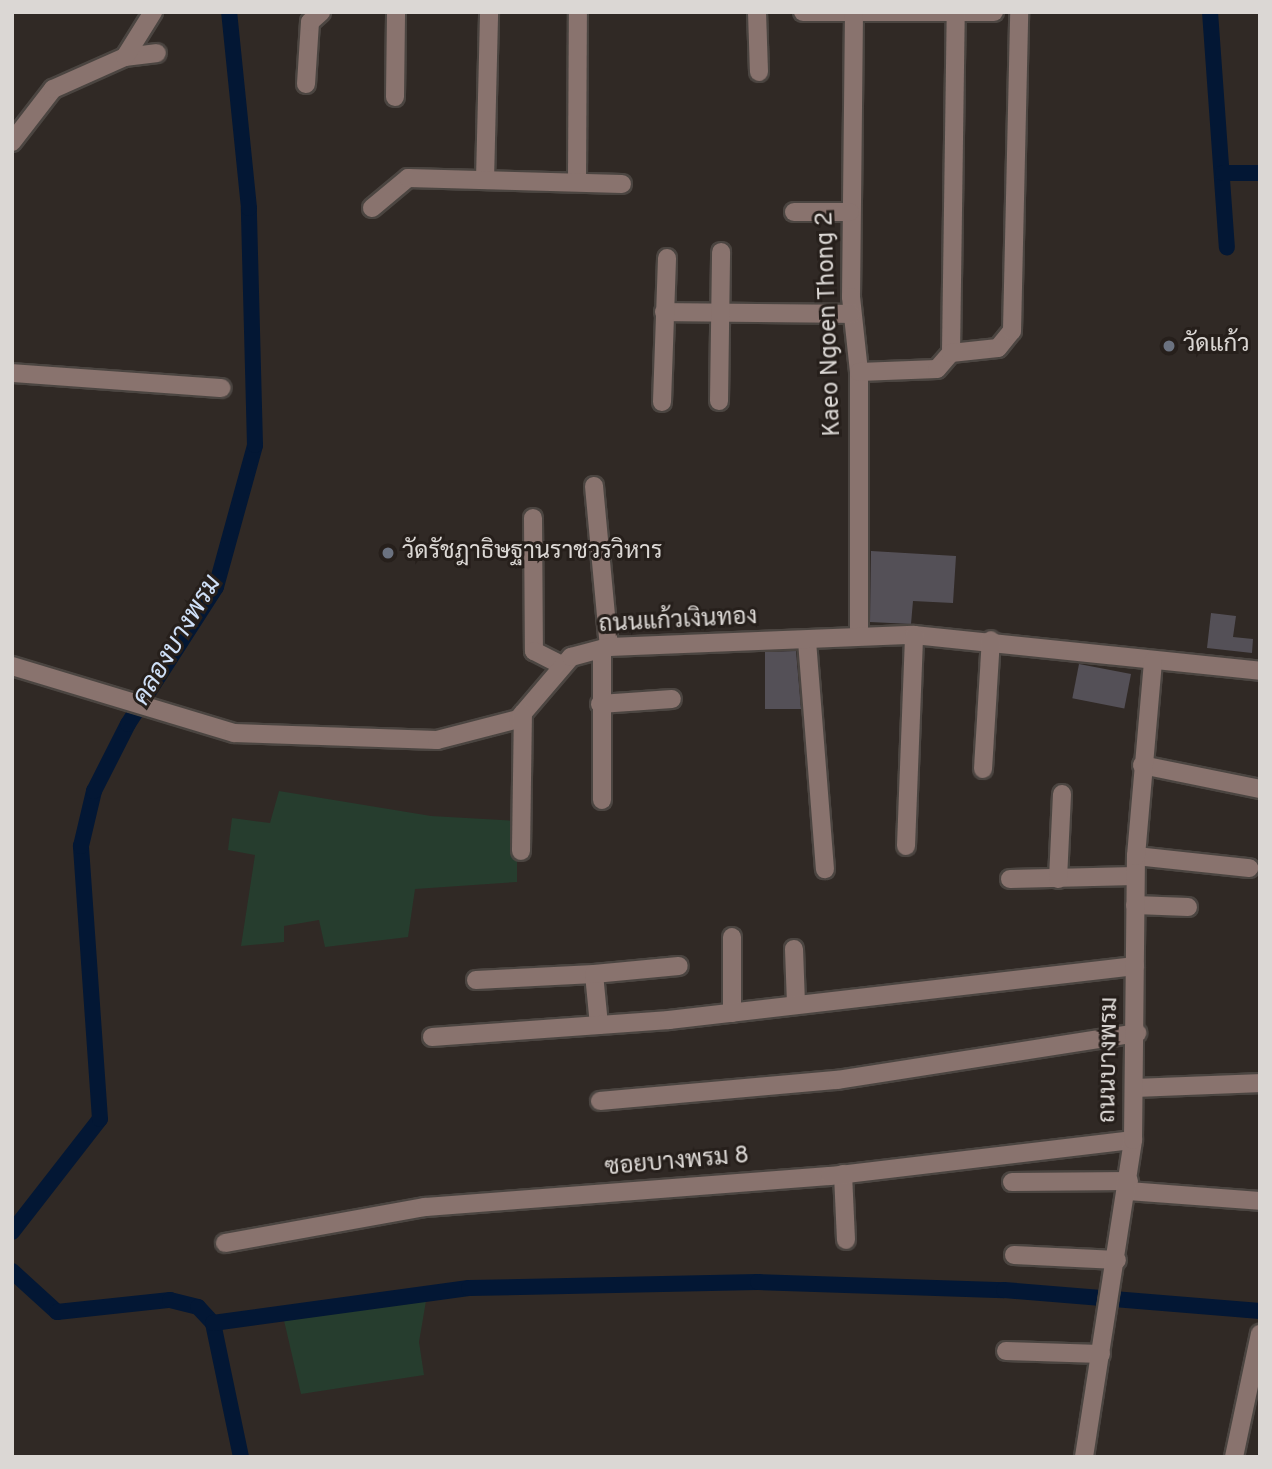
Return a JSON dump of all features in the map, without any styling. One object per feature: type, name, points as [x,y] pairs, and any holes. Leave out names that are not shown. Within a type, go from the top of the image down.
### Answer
[{"type":"street","points":[[125,57],[153,12]]},
{"type":"street","points":[[306,84],[310,22],[321,12]]},
{"type":"street","points":[[395,97],[396,12]]},
{"type":"street","points":[[485,180],[489,12]]},
{"type":"street","points":[[577,182],[578,12]]},
{"type":"street","points":[[757,12],[759,72]]},
{"type":"street","points":[[803,12],[995,12]]},
{"type":"street","points":[[951,353],[998,348],[1012,331],[1019,12]]},
{"type":"street","name":"Kaeo Ngoen Thong 2","points":[[854,13],[850,212],[851,314],[859,372],[859,635]]},
{"type":"street","points":[[859,372],[937,369],[951,353],[956,13]]},
{"type":"street","points":[[12,142],[53,89],[125,57],[157,53]]},
{"type":"street","points":[[372,208],[408,178],[622,184]]},
{"type":"street","points":[[794,212],[850,212]]},
{"type":"street","points":[[719,401],[721,252]]},
{"type":"street","points":[[662,402],[667,258]]},
{"type":"street","points":[[664,312],[851,314]]},
{"type":"street","points":[[12,373],[221,388]]},
{"type":"street","points":[[594,486],[605,648],[600,704],[602,800]]},
{"type":"street","points":[[12,666],[234,733],[295,738],[438,740],[501,728],[523,713],[561,665],[536,656],[532,641],[533,518]]},
{"type":"street","name":"ถนนแก้วเงินทอง","points":[[561,665],[605,648],[807,641],[859,635],[914,635],[991,640],[1153,661],[1260,671]]},
{"type":"street","points":[[906,846],[914,635]]},
{"type":"street","points":[[983,769],[991,640]]},
{"type":"street","points":[[807,641],[825,869]]},
{"type":"street","name":"ถนนบางพรม","points":[[1084,1457],[1117,1260],[1133,1140],[1137,1088],[1135,876],[1142,765],[1153,661]]},
{"type":"street","points":[[600,704],[672,699]]},
{"type":"street","points":[[521,852],[523,713]]},
{"type":"street","points":[[1142,765],[1260,789]]},
{"type":"street","points":[[1058,879],[1062,794]]},
{"type":"street","points":[[1136,856],[1249,868]]},
{"type":"street","points":[[1010,879],[1135,876]]},
{"type":"street","points":[[1135,905],[1188,907]]},
{"type":"street","points":[[732,937],[732,1013]]},
{"type":"street","points":[[794,949],[796,1003]]},
{"type":"street","points":[[476,980],[594,974],[679,966]]},
{"type":"street","points":[[432,1038],[732,1013],[796,1003],[1135,966]]},
{"type":"street","points":[[594,974],[599,1025]]},
{"type":"street","points":[[600,1101],[823,1082],[1137,1033]]},
{"type":"street","points":[[1137,1088],[1260,1083]]},
{"type":"street","name":"ซอยบางพรม 8","points":[[226,1243],[425,1207],[843,1174],[1133,1140]]},
{"type":"street","points":[[843,1174],[846,1240]]},
{"type":"street","points":[[1012,1182],[1128,1186],[1260,1201]]},
{"type":"street","points":[[1014,1255],[1117,1260]]},
{"type":"street","points":[[1234,1457],[1260,1334]]},
{"type":"street","points":[[1006,1351],[1101,1354]]},
{"type":"green space","points":[[279,791],[431,816],[517,821],[517,882],[415,889],[408,937],[325,947],[319,920],[284,926],[284,942],[241,946],[255,855],[228,850],[232,818],[270,823]]},
{"type":"green space","points":[[427,1295],[419,1342],[424,1375],[301,1394],[283,1316]]},
{"type":"building","points":[[871,551],[956,556],[953,603],[913,601],[911,624],[870,622]]},
{"type":"building","points":[[1211,613],[1236,616],[1233,637],[1253,639],[1252,653],[1207,648]]},
{"type":"building","points":[[796,651],[801,709],[765,709],[765,652]]},
{"type":"building","points":[[1079,664],[1131,674],[1124,708],[1072,698]]},
{"type":"waterway","name":"คลองบางพรม","points":[[12,1232],[100,1119],[81,846],[94,791],[128,724],[216,587],[255,445],[249,208],[229,12]]},
{"type":"waterway","points":[[1210,12],[1227,247]]},
{"type":"waterway","points":[[1223,173],[1260,173]]},
{"type":"waterway","name":"คลองบางพรม","points":[[12,1271],[57,1312],[170,1300],[198,1307],[213,1323],[241,1457]]},
{"type":"waterway","points":[[213,1323],[469,1288],[758,1282],[1004,1290],[1260,1311]]},
{"type":"place","name":"วัดแก้ว","points":[[1169,346]]},
{"type":"place","name":"วัดรัชฎาธิษฐานราชวรวิหาร","points":[[388,553]]}]
